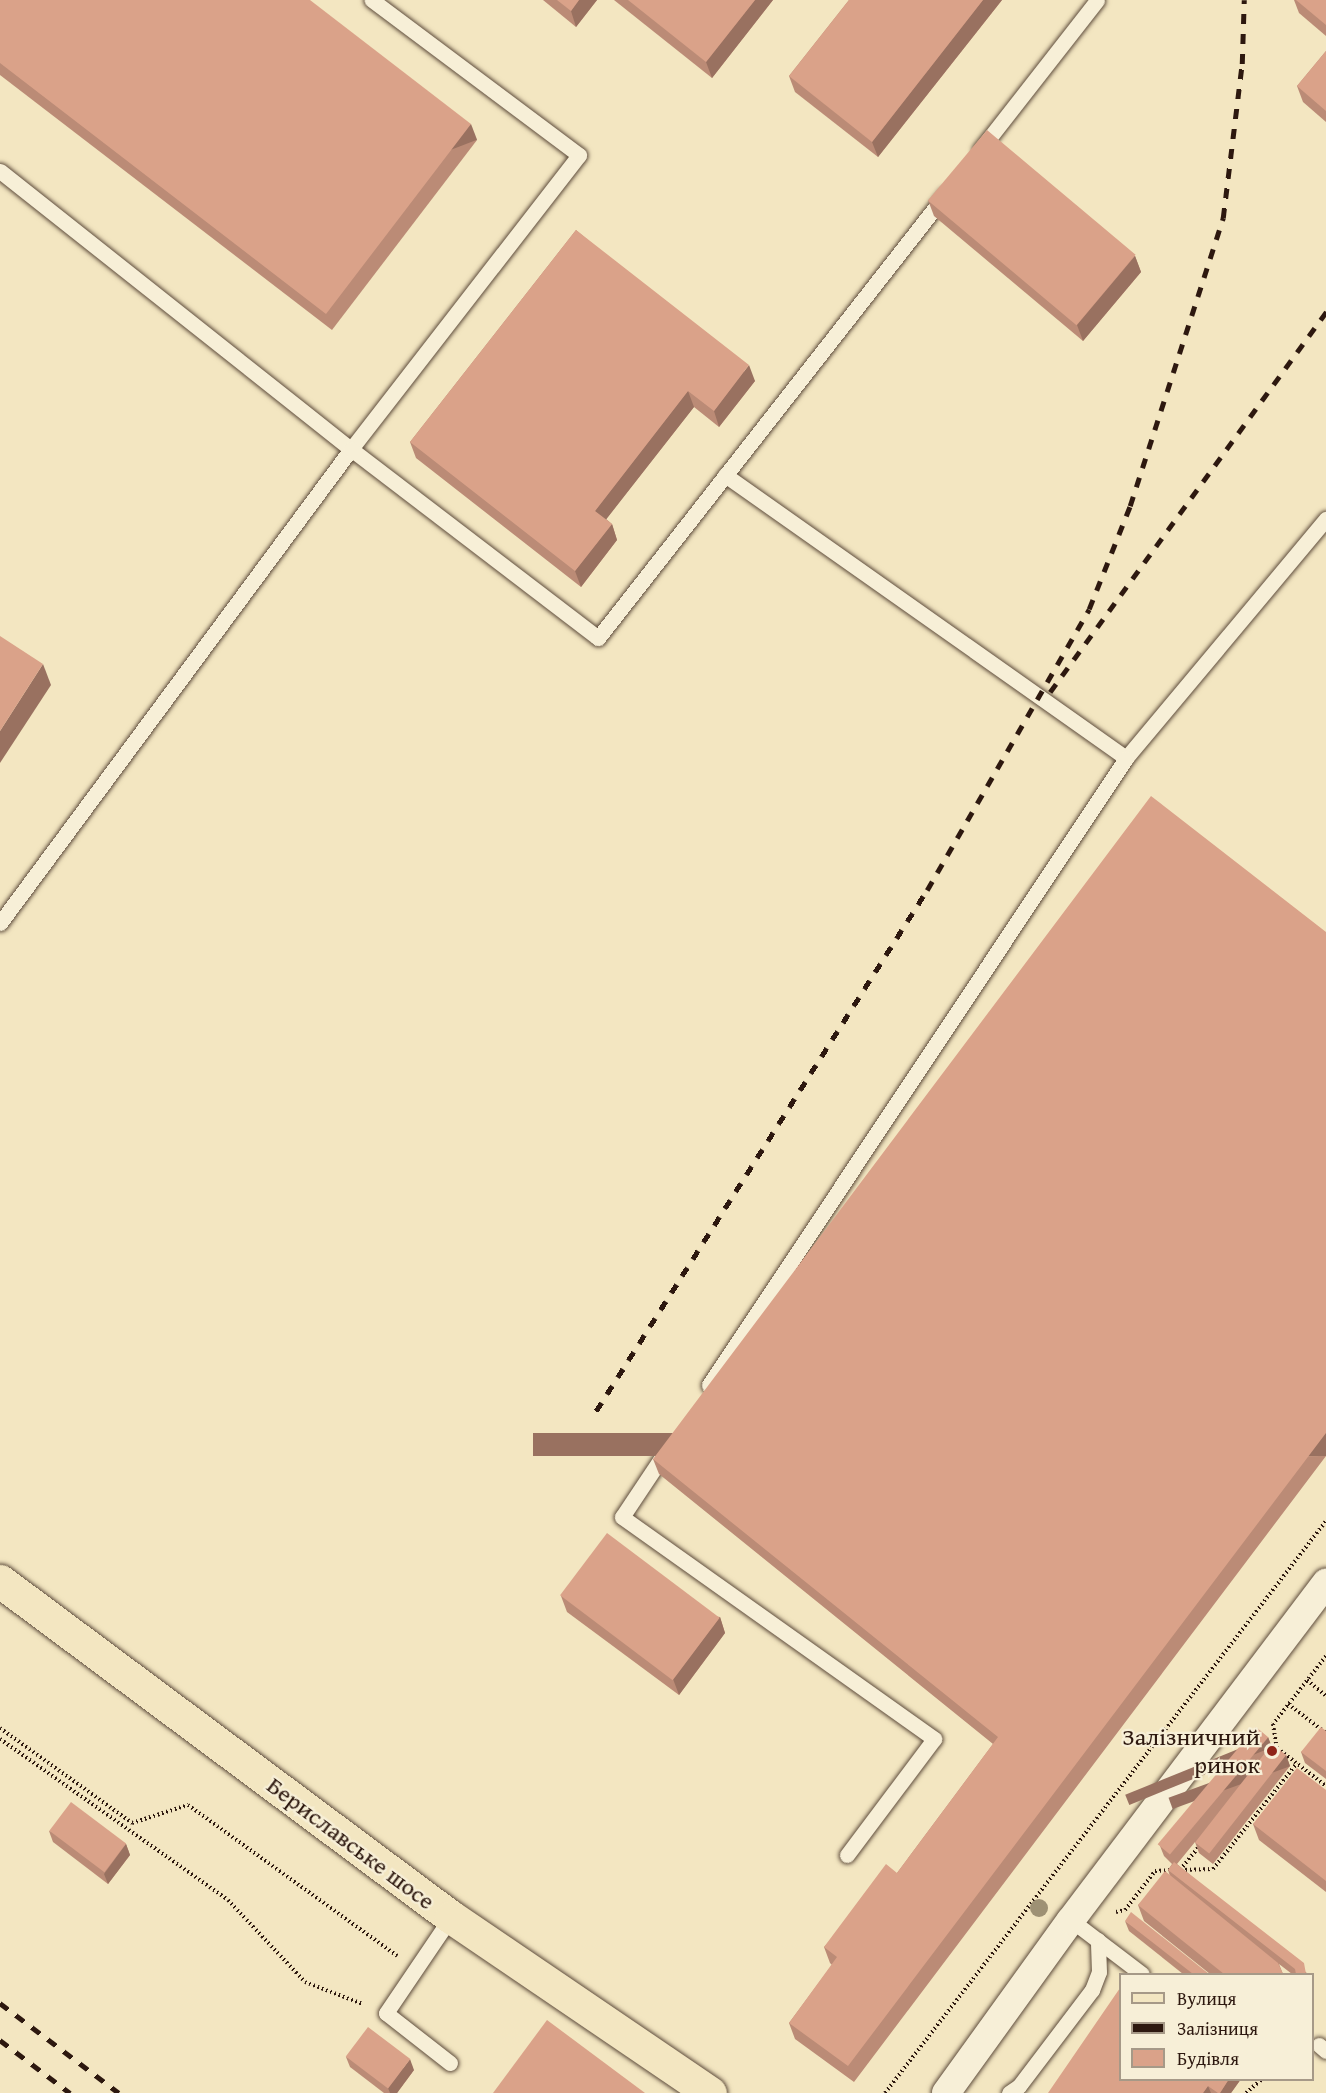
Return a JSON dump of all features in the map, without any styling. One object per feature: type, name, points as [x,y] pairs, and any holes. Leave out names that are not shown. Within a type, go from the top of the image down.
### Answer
[{"type":"main road","name":"Бериславське шосе","points":[[0,1581],[451,1917],[710,2093]]},
{"type":"street","points":[[946,2093],[1071,1920],[1326,1583]]},
{"type":"lane","points":[[0,923],[351,449],[579,155],[372,0]]},
{"type":"lane","points":[[973,158],[1097,0]]},
{"type":"lane","points":[[0,171],[351,449],[598,638],[958,177]]},
{"type":"lane","points":[[725,475],[1126,758]]},
{"type":"lane","points":[[702,1397],[1126,758],[1326,519]]},
{"type":"lane","points":[[675,1437],[622,1517],[934,1739],[847,1855]]},
{"type":"lane","points":[[450,2063],[386,2013],[451,1917]]},
{"type":"lane","points":[[1071,1920],[1141,1973]]},
{"type":"lane","points":[[1009,2093],[1019,2086],[1092,1990],[1099,1972],[1098,1940]]},
{"type":"path","points":[[885,2093],[1326,1521]]},
{"type":"path","points":[[1326,1656],[1273,1724],[1277,1749],[1326,1786]]},
{"type":"path","points":[[1321,1662],[1326,1666]]},
{"type":"path","points":[[1307,1680],[1326,1695]]},
{"type":"path","points":[[1288,1704],[1325,1733],[1318,1740]]},
{"type":"path","points":[[0,1728],[132,1823],[188,1805],[399,1957],[421,1961]]},
{"type":"path","points":[[0,1739],[228,1900],[305,1982],[386,2013]]},
{"type":"path","points":[[1270,1757],[1277,1749]]},
{"type":"path","points":[[1155,1871],[1213,1869],[1305,1757]]},
{"type":"path","points":[[1179,1870],[1207,1835]]},
{"type":"path","points":[[1071,1920],[1125,1910],[1155,1871]]},
{"type":"path","points":[[1155,1871],[1164,1878]]},
{"type":"path","points":[[1125,1910],[1133,1917]]},
{"type":"path","points":[[1246,2093],[1259,2081]]},
{"type":"building","points":[[0,0],[310,0],[471,124],[326,314],[0,63]]},
{"type":"building","points":[[557,0],[579,0],[571,11]]},
{"type":"building","points":[[628,0],[755,0],[706,62]]},
{"type":"building","points":[[849,0],[983,0],[872,142],[789,76]]},
{"type":"building","points":[[1296,0],[1326,0],[1326,25]]},
{"type":"building","points":[[1326,51],[1326,111],[1297,86]]},
{"type":"building","points":[[987,130],[1136,255],[1076,325],[928,200]]},
{"type":"building","points":[[576,230],[749,365],[714,411],[688,391],[595,511],[612,524],[575,571],[410,442]]},
{"type":"building","points":[[0,636],[43,664],[0,731]]},
{"type":"building","points":[[1151,796],[1326,932],[1326,1433],[848,2066],[789,2023],[837,1957],[824,1947],[886,1864],[897,1873],[998,1737],[653,1459]]},
{"type":"building","points":[[607,1533],[720,1618],[673,1680],[560,1595]]},
{"type":"building","points":[[1256,1727],[1268,1737],[1170,1854],[1158,1844]]},
{"type":"building","points":[[1321,1727],[1326,1731],[1326,1771],[1301,1752]]},
{"type":"building","points":[[1272,1744],[1286,1755],[1209,1854],[1195,1843]]},
{"type":"building","points":[[1297,1768],[1326,1790],[1326,1881],[1253,1824]]},
{"type":"building","points":[[71,1802],[126,1844],[104,1872],[49,1831]]},
{"type":"building","points":[[1174,1862],[1304,1963],[1306,1973],[1296,1973],[1295,1969],[1168,1870]]},
{"type":"building","points":[[1165,1871],[1278,1963],[1283,1973],[1223,1973],[1138,1905]]},
{"type":"building","points":[[1131,1912],[1208,1973],[1192,1973],[1125,1921]]},
{"type":"building","points":[[1119,1989],[1119,2081],[1228,2081],[1220,2093],[1208,2086],[1203,2093],[1048,2093]]},
{"type":"building","points":[[547,2020],[645,2093],[493,2093]]},
{"type":"building","points":[[368,2027],[410,2059],[388,2088],[346,2057]]},
{"type":"railway","points":[[596,1411],[927,890],[1089,609],[1130,506],[1223,218],[1242,64],[1244,0]]},
{"type":"railway","points":[[1050,692],[1326,312]]},
{"type":"railway","points":[[0,2003],[119,2093]]},
{"type":"railway","points":[[0,2040],[70,2093]]},
{"type":"place","name":"Залізничний ринок","points":[[1272,1751]]}]
